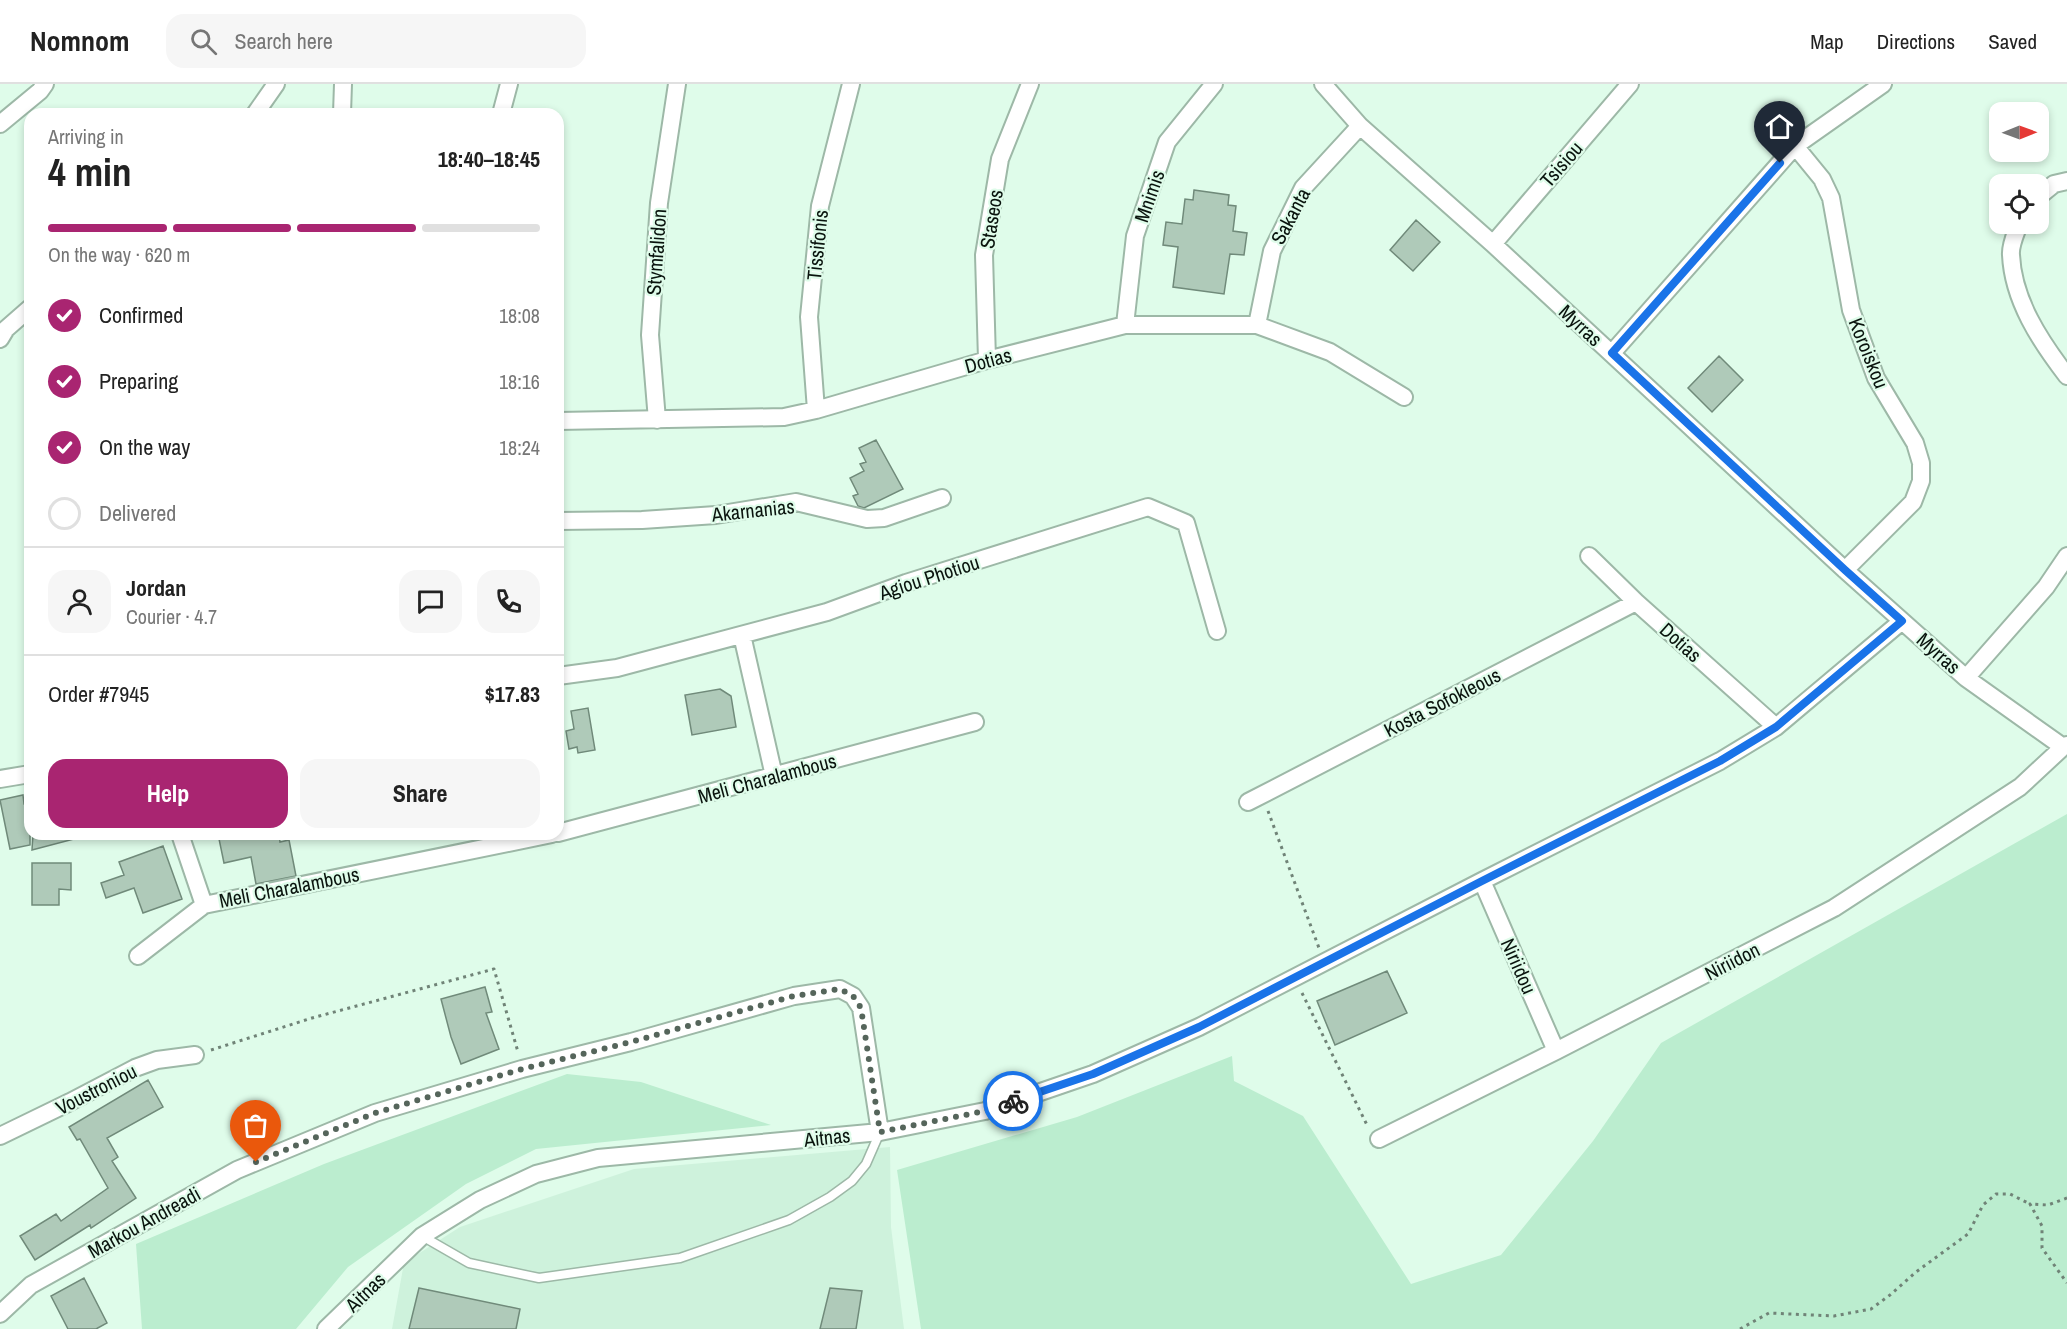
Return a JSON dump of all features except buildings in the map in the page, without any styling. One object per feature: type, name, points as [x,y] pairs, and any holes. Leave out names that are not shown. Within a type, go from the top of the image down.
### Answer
[{"type":"street","points":[[0,124],[40,91],[45,84]]},
{"type":"street","points":[[259,108],[276,84]]},
{"type":"street","points":[[342,84],[342,108]]},
{"type":"street","points":[[503,108],[509,84]]},
{"type":"street","name":"Stymfalidon","points":[[657,420],[650,335],[659,202],[676,84]]},
{"type":"street","name":"Tissifonis","points":[[816,410],[809,317],[820,206],[851,84]]},
{"type":"street","name":"Staseos","points":[[987,360],[984,255],[1000,159],[1030,84]]},
{"type":"street","name":"Mnimis","points":[[1125,325],[1135,236],[1167,142],[1214,84]]},
{"type":"street","name":"Myrras","points":[[1323,84],[1360,126],[1493,244],[1902,621],[1966,678],[2065,746]]},
{"type":"street","name":"Tsisiou","points":[[1493,244],[1630,84]]},
{"type":"street","points":[[1612,353],[1795,146],[1883,84]]},
{"type":"street","name":"Sakanta","points":[[1257,325],[1272,251],[1303,188],[1360,126]]},
{"type":"street","name":"Koroiskou","points":[[1795,146],[1822,179],[1831,198],[1851,310],[1876,378],[1915,443],[1921,463],[1921,481],[1913,502],[1845,570]]},
{"type":"street","points":[[2049,188],[2054,184],[2067,181]]},
{"type":"street","points":[[2016,234],[2011,253],[2019,298],[2048,350],[2067,376]]},
{"type":"street","points":[[0,339],[6,329],[24,313]]},
{"type":"street","name":"Dotias","points":[[564,421],[784,417],[816,410],[987,360],[1125,325],[1257,325],[1330,352],[1404,397]]},
{"type":"street","name":"Akarnanias","points":[[564,521],[642,520],[716,514],[796,502],[867,519],[884,519],[942,498]]},
{"type":"street","name":"Agiou Photiou","points":[[564,675],[617,668],[827,612],[906,584],[1148,507],[1186,523],[1217,631]]},
{"type":"street","name":"Dotias","points":[[1589,556],[1636,602],[1776,727]]},
{"type":"street","points":[[1966,678],[2046,587],[2067,556]]},
{"type":"street","name":"Kosta Sofokleous","points":[[1255,799],[1636,602]]},
{"type":"street","name":"Aitnas","points":[[326,1329],[422,1236],[480,1200],[536,1174],[598,1158],[880,1132],[985,1111],[1093,1074],[1199,1027],[1720,761],[1776,727],[1902,621]]},
{"type":"street","points":[[742,634],[774,776]]},
{"type":"street","name":"Meli Charalambous","points":[[564,831],[975,722]]},
{"type":"street","name":"Niriidon","points":[[1379,1138],[1556,1051],[1834,908],[2020,788],[2065,746]]},
{"type":"street","points":[[0,779],[24,775]]},
{"type":"street","name":"Meli Charalambous","points":[[182,840],[204,904],[522,840]]},
{"type":"street","name":"Niriidou","points":[[1482,881],[1556,1051]]},
{"type":"street","points":[[138,956],[204,904]]},
{"type":"street","name":"Markou Andreadi","points":[[0,1314],[31,1285],[237,1170],[375,1113],[522,1069],[631,1042],[794,996],[840,989],[853,996],[861,1008],[880,1132]]},
{"type":"street","name":"Voustroniou","points":[[0,1136],[135,1068],[157,1060],[195,1055]]},
{"type":"lane","points":[[422,1236],[469,1263],[539,1278],[680,1258],[789,1220],[830,1197],[852,1181],[866,1164],[880,1132]]},
{"type":"path","points":[[1255,799],[1324,963]]},
{"type":"path","points":[[195,1055],[312,1018],[494,969],[522,1069]]},
{"type":"path","points":[[1294,978],[1373,1136],[1379,1138]]},
{"type":"path","points":[[1740,1329],[1768,1313],[1834,1316],[1871,1309],[1968,1233],[1983,1205],[1996,1194],[2010,1194],[2030,1204],[2048,1205],[2067,1198]]},
{"type":"path","points":[[2030,1204],[2042,1226],[2043,1248],[2067,1283]]},
{"type":"shaded area","points":[[2067,814],[2067,1329],[921,1329],[897,1170],[1077,1117],[1232,1056],[1234,1081],[1303,1116],[1411,1284],[1501,1255],[1593,1141],[1661,1043]]},
{"type":"shaded area","points":[[567,1074],[641,1082],[771,1125],[536,1149],[466,1184],[348,1267],[296,1329],[142,1329],[136,1244],[324,1164]]},
{"type":"shaded area","points":[[890,1147],[891,1227],[904,1329],[392,1329],[404,1263],[460,1227],[634,1169]]},
{"type":"way so far","points":[[256,1162],[375,1113],[522,1069],[631,1042],[794,996],[826,990],[840,989],[853,996],[861,1008],[880,1132],[985,1111],[1013,1101]]},
{"type":"route","points":[[1013,1101],[1093,1074],[1199,1027],[1720,761],[1776,727],[1902,621],[1612,353],[1780,163]]}]
